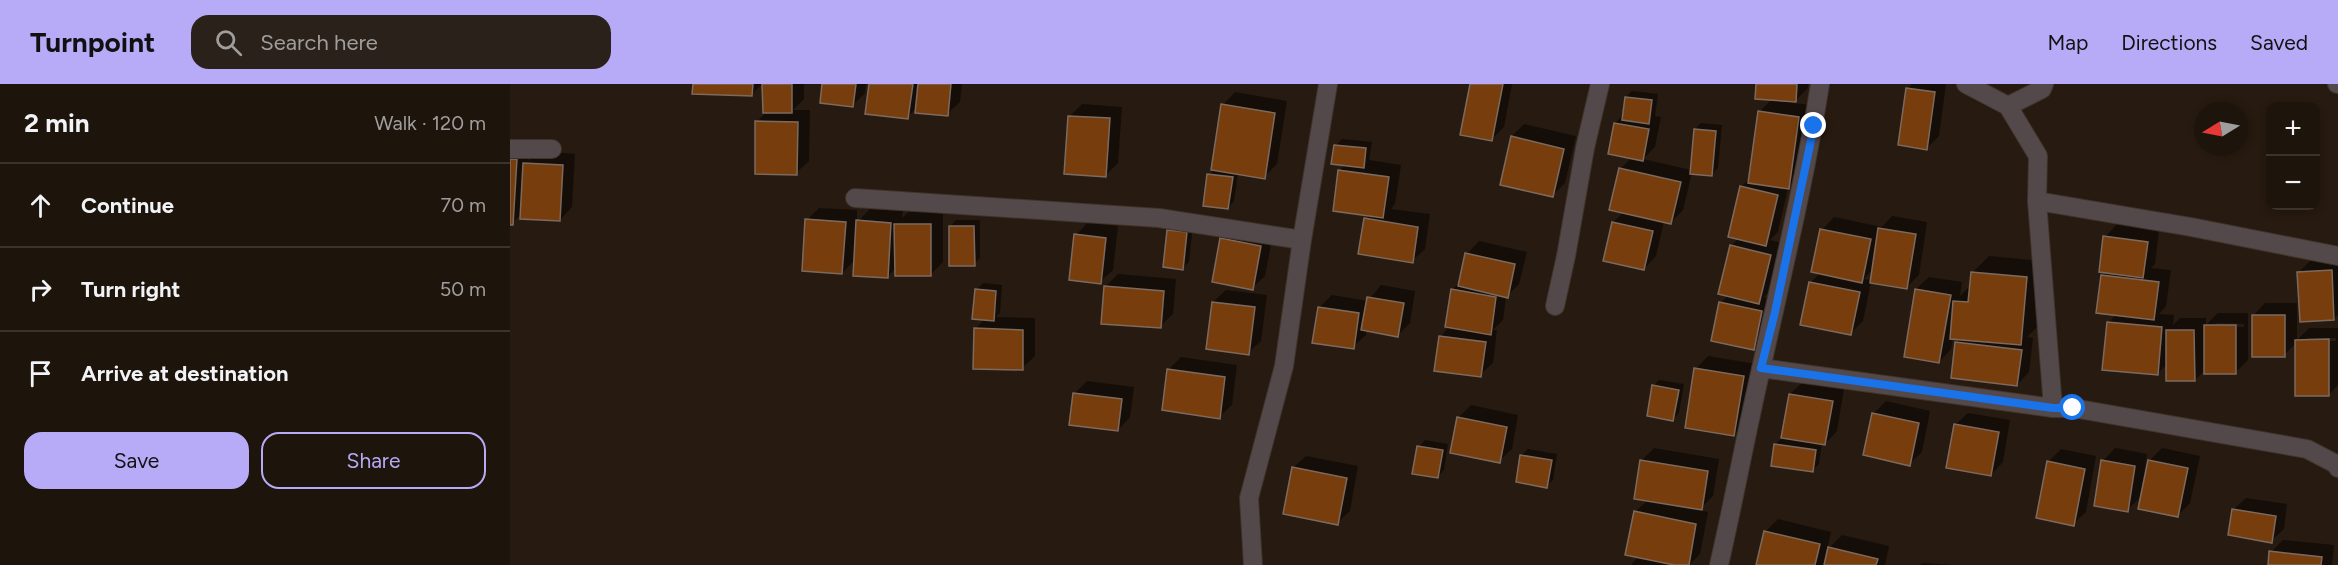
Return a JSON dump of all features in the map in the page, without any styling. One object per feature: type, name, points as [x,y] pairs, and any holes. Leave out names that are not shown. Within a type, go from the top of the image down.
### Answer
[{"type":"street","points":[[1253,565],[1249,498],[1284,366],[1328,84]]},
{"type":"street","points":[[1555,306],[1585,148],[1600,84]]},
{"type":"street","points":[[1719,565],[1775,312],[1814,126],[1820,84]]},
{"type":"street","points":[[1966,84],[2008,106],[2038,156],[2037,201],[2053,408]]},
{"type":"street","points":[[2008,106],[2043,89],[2044,84]]},
{"type":"street","points":[[510,149],[552,149]]},
{"type":"street","points":[[855,198],[1159,218],[1302,240]]},
{"type":"street","points":[[2037,201],[2191,227],[2338,256]]},
{"type":"street","points":[[1761,368],[2053,408],[2073,408],[2307,449],[2336,464],[2338,468]]},
{"type":"building","points":[[693,84],[753,84],[752,96],[692,94]]},
{"type":"building","points":[[762,84],[792,84],[792,113],[763,113]]},
{"type":"building","points":[[822,84],[856,84],[853,107],[820,103]]},
{"type":"building","points":[[869,84],[913,84],[908,119],[865,114]]},
{"type":"building","points":[[918,84],[951,84],[948,116],[915,113]]},
{"type":"building","points":[[1470,84],[1503,84],[1492,141],[1460,135]]},
{"type":"building","points":[[1756,84],[1797,84],[1796,102],[1755,99]]},
{"type":"building","points":[[1906,88],[1935,92],[1927,150],[1898,145]]},
{"type":"building","points":[[1625,97],[1652,100],[1649,124],[1622,120]]},
{"type":"building","points":[[1221,104],[1275,113],[1265,179],[1211,170]]},
{"type":"building","points":[[1758,111],[1799,117],[1789,189],[1748,183]]},
{"type":"building","points":[[1068,116],[1110,118],[1106,177],[1064,174]]},
{"type":"building","points":[[755,121],[798,122],[797,175],[755,174]]},
{"type":"building","points":[[1614,123],[1649,129],[1643,161],[1608,154]]},
{"type":"building","points":[[1694,129],[1716,131],[1712,176],[1690,174]]},
{"type":"building","points":[[1511,136],[1564,149],[1553,197],[1500,185]]},
{"type":"building","points":[[1334,145],[1366,148],[1364,168],[1331,164]]},
{"type":"building","points":[[510,159],[517,159],[513,225],[510,225]]},
{"type":"building","points":[[523,163],[563,165],[560,221],[520,219]]},
{"type":"building","points":[[1619,168],[1681,182],[1671,224],[1609,210]]},
{"type":"building","points":[[1338,170],[1389,177],[1383,218],[1333,211]]},
{"type":"building","points":[[1207,174],[1233,177],[1228,209],[1203,206]]},
{"type":"building","points":[[1740,186],[1778,195],[1766,246],[1728,237]]},
{"type":"building","points":[[1364,218],[1418,227],[1413,263],[1358,254]]},
{"type":"building","points":[[805,219],[846,222],[842,274],[802,271]]},
{"type":"building","points":[[856,220],[891,223],[888,278],[853,276]]},
{"type":"building","points":[[1612,222],[1653,231],[1644,270],[1603,261]]},
{"type":"building","points":[[894,224],[931,224],[931,276],[895,276]]},
{"type":"building","points":[[949,226],[974,226],[975,266],[949,266]]},
{"type":"building","points":[[1878,228],[1916,234],[1907,289],[1870,283]]},
{"type":"building","points":[[1820,229],[1871,239],[1862,283],[1811,272]]},
{"type":"building","points":[[1167,230],[1187,232],[1183,270],[1163,267]]},
{"type":"building","points":[[1074,234],[1106,238],[1101,284],[1069,280]]},
{"type":"building","points":[[2103,236],[2148,242],[2143,278],[2099,272]]},
{"type":"building","points":[[1220,238],[1261,246],[1253,290],[1212,282]]},
{"type":"building","points":[[1730,245],[1771,255],[1759,304],[1718,294]]},
{"type":"building","points":[[1465,253],[1515,264],[1508,298],[1458,286]]},
{"type":"building","points":[[2332,270],[2334,320],[2300,322],[2297,272]]},
{"type":"building","points":[[1971,272],[2027,277],[2021,345],[1950,339],[1953,301],[1968,302]]},
{"type":"building","points":[[2101,275],[2159,282],[2154,320],[2096,313]]},
{"type":"building","points":[[1809,282],[1860,292],[1851,335],[1800,325]]},
{"type":"building","points":[[1104,286],[1164,291],[1161,328],[1101,324]]},
{"type":"building","points":[[975,289],[996,291],[994,321],[972,319]]},
{"type":"building","points":[[1451,289],[1496,297],[1491,335],[1445,327]]},
{"type":"building","points":[[1915,289],[1951,295],[1939,363],[1904,357]]},
{"type":"building","points":[[1367,297],[1404,303],[1398,337],[1361,330]]},
{"type":"building","points":[[1212,302],[1255,307],[1249,355],[1206,349]]},
{"type":"building","points":[[1719,302],[1762,311],[1754,350],[1711,341]]},
{"type":"building","points":[[1318,307],[1359,313],[1354,349],[1312,343]]},
{"type":"building","points":[[2252,315],[2285,315],[2285,357],[2252,357]]},
{"type":"building","points":[[2107,322],[2162,327],[2158,375],[2102,370]]},
{"type":"building","points":[[2204,325],[2236,325],[2236,374],[2204,374]]},
{"type":"building","points":[[974,328],[1023,330],[1023,370],[973,369]]},
{"type":"building","points":[[2166,330],[2194,330],[2195,381],[2166,381]]},
{"type":"building","points":[[1439,336],[1486,342],[1481,377],[1434,371]]},
{"type":"building","points":[[2329,339],[2329,396],[2295,396],[2295,340]]},
{"type":"building","points":[[1955,342],[2022,350],[2017,386],[1951,378]]},
{"type":"building","points":[[1694,368],[1744,376],[1734,436],[1685,428]]},
{"type":"building","points":[[1167,369],[1225,377],[1220,419],[1162,410]]},
{"type":"building","points":[[1652,385],[1679,390],[1673,421],[1647,416]]},
{"type":"building","points":[[1073,393],[1122,399],[1118,431],[1069,425]]},
{"type":"building","points":[[1789,394],[1833,401],[1825,445],[1781,438]]},
{"type":"building","points":[[1872,413],[1919,423],[1910,466],[1863,455]]},
{"type":"building","points":[[1457,417],[1507,427],[1500,463],[1450,453]]},
{"type":"building","points":[[1954,424],[1999,432],[1991,476],[1946,468]]},
{"type":"building","points":[[1774,444],[1816,450],[1813,472],[1771,466]]},
{"type":"building","points":[[1417,446],[1443,450],[1438,478],[1412,474]]},
{"type":"building","points":[[1520,455],[1552,460],[1547,488],[1516,482]]},
{"type":"building","points":[[1640,460],[1708,471],[1702,510],[1634,499]]},
{"type":"building","points":[[2101,460],[2135,466],[2128,512],[2094,506]]},
{"type":"building","points":[[2148,460],[2188,468],[2178,517],[2138,509]]},
{"type":"building","points":[[2047,461],[2085,469],[2074,526],[2036,518]]},
{"type":"building","points":[[1292,467],[1347,478],[1338,525],[1283,514]]},
{"type":"building","points":[[2232,509],[2276,516],[2272,543],[2228,535]]},
{"type":"building","points":[[1634,511],[1696,524],[1689,565],[1674,565],[1625,555]]},
{"type":"building","points":[[1764,531],[1820,544],[1815,565],[1756,565]]},
{"type":"building","points":[[1828,547],[1878,559],[1876,565],[1824,565]]},
{"type":"building","points":[[2269,551],[2322,557],[2321,565],[2268,565]]},
{"type":"route","points":[[1814,126],[1761,368],[2053,408],[2073,408]]}]
